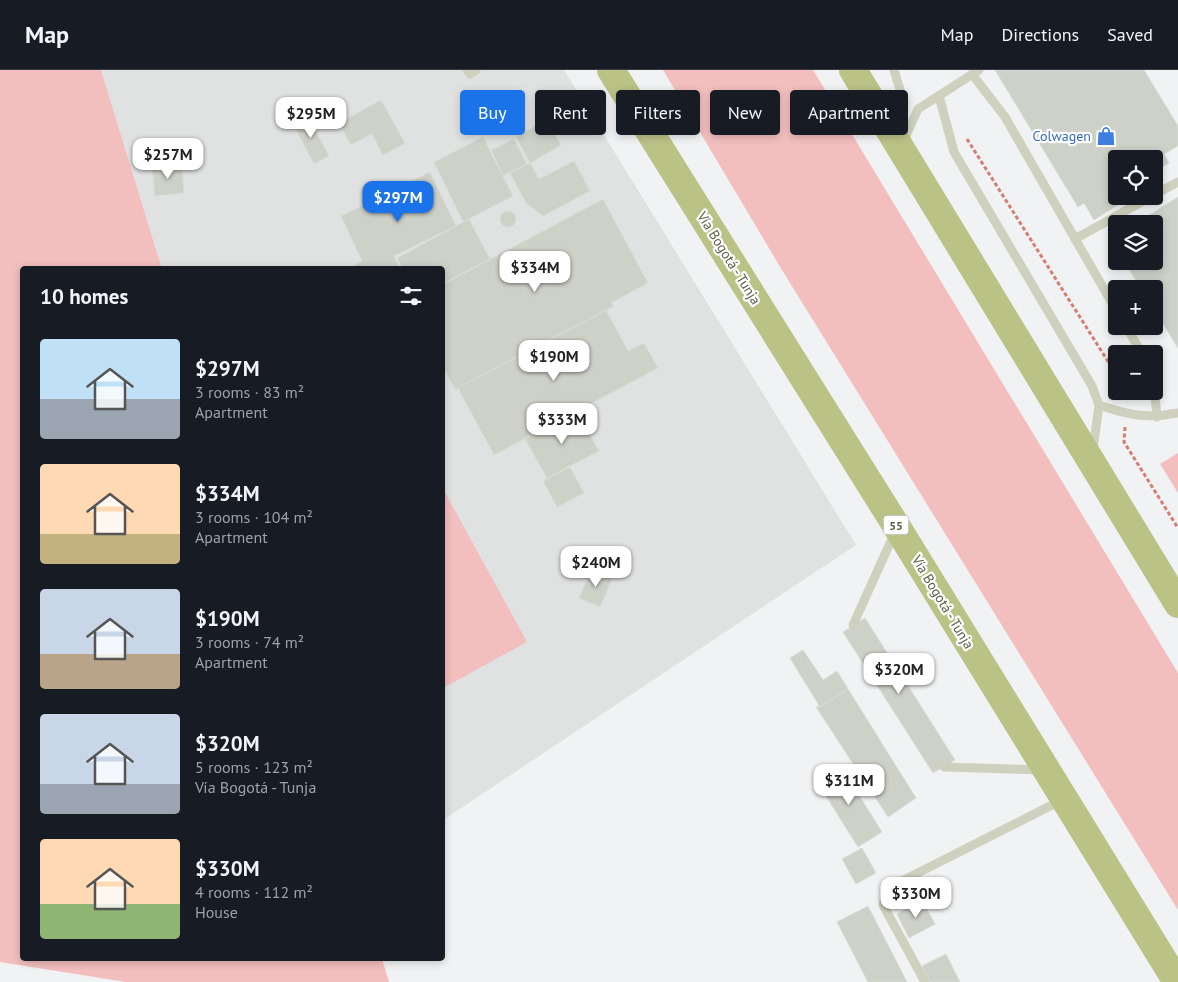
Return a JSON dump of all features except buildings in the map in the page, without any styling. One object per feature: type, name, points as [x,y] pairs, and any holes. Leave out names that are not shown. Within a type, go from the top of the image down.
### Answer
[{"type":"highway","name":"Vía Bogotá - Tunja","points":[[611,70],[898,527],[1177,982]]},
{"type":"highway","points":[[853,70],[1178,604]]},
{"type":"lane","points":[[467,70],[470,74],[476,70]]},
{"type":"lane","points":[[894,70],[904,103],[901,147]]},
{"type":"lane","points":[[901,147],[918,109],[975,72],[1005,117],[1108,296]]},
{"type":"lane","points":[[939,96],[954,152],[1092,386],[1099,405],[1092,463]]},
{"type":"lane","points":[[1163,190],[1178,182]]},
{"type":"lane","points":[[1075,239],[1137,205]]},
{"type":"lane","points":[[1156,400],[1158,417]]},
{"type":"lane","points":[[1099,405],[1125,414],[1158,417],[1178,413]]},
{"type":"lane","points":[[853,625],[898,527]]},
{"type":"lane","points":[[944,767],[1046,770]]},
{"type":"lane","points":[[925,982],[883,905],[888,892],[896,884],[1064,799]]},
{"type":"path","points":[[1125,414],[1124,442],[1178,528]]},
{"type":"shaded area","points":[[0,70],[101,70],[161,266],[20,266],[20,961],[383,961],[389,982],[126,982],[0,962]]},
{"type":"shaded area","points":[[101,70],[564,70],[576,90],[535,90],[535,135],[604,135],[856,545],[445,819],[445,266],[161,266]]},
{"type":"shaded area","points":[[663,70],[813,70],[825,90],[790,90],[790,135],[852,135],[1178,673],[1178,910],[782,270],[700,132],[700,90],[675,90]]},
{"type":"shaded area","points":[[1178,453],[1178,493],[1160,464]]},
{"type":"shaded area","points":[[445,492],[527,642],[445,687]]},
{"type":"place","name":"Colwagen","points":[[1106,136]]}]
